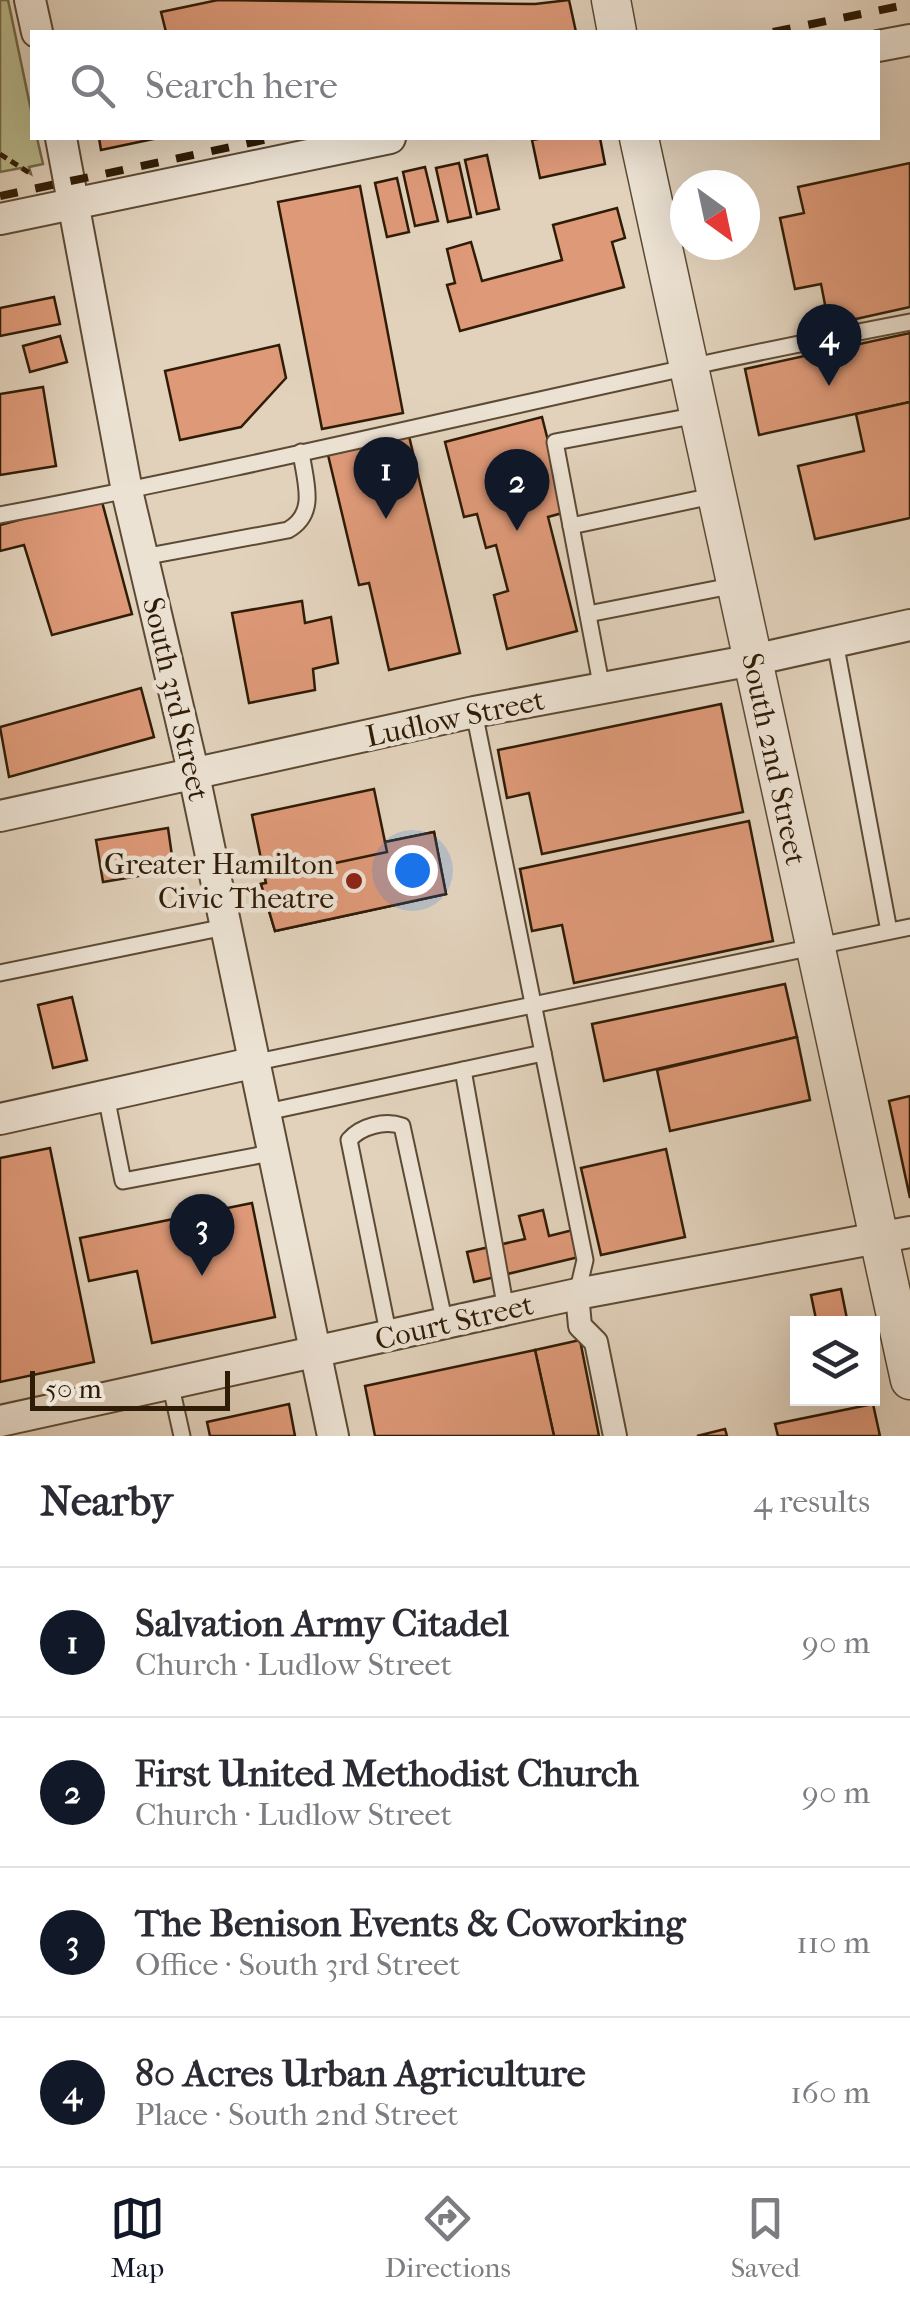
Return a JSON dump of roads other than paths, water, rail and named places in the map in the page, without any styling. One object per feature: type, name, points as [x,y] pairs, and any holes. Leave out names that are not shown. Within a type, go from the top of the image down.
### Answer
[{"type":"street","points":[[30,0],[37,30]]},
{"type":"street","points":[[611,0],[617,30]]},
{"type":"street","points":[[880,46],[910,40]]},
{"type":"street","name":"South 3rd Street","points":[[61,140],[127,491],[194,775],[262,1113],[333,1436]]},
{"type":"street","points":[[0,219],[380,140]]},
{"type":"street","name":"South 2nd Street","points":[[639,140],[814,946],[894,1235],[910,1380]]},
{"type":"street","name":"Ludlow Street","points":[[0,816],[474,712],[752,660],[910,625]]},
{"type":"street","points":[[0,1118],[252,1063]]},
{"type":"street","name":"Court Street","points":[[0,1421],[577,1294],[894,1235]]},
{"type":"street","points":[[577,1294],[580,1326],[596,1342],[615,1436]]},
{"type":"lane","points":[[0,515],[127,491],[688,364],[910,322]]},
{"type":"lane","points":[[602,688],[556,442],[699,415]]},
{"type":"lane","points":[[143,556],[288,530],[302,522],[309,507],[301,452]]},
{"type":"lane","points":[[571,526],[716,495]]},
{"type":"lane","points":[[588,614],[736,585]]},
{"type":"lane","points":[[836,642],[890,931]]},
{"type":"lane","points":[[474,712],[586,1260],[577,1294]]},
{"type":"lane","points":[[252,1063],[910,927]]},
{"type":"lane","points":[[0,972],[225,928]]},
{"type":"lane","points":[[262,1113],[544,1053]]},
{"type":"lane","points":[[463,1070],[506,1310]]},
{"type":"lane","points":[[106,1096],[122,1181],[271,1153]]},
{"type":"lane","points":[[389,1338],[350,1140],[358,1130],[392,1122],[402,1126],[445,1324]]},
{"type":"lane","points":[[171,1386],[182,1436]]},
{"type":"railway","points":[[783,30],[910,4]]},
{"type":"railway","points":[[0,196],[264,140]]},
{"type":"place","name":"80 Acres Urban Agriculture","points":[[829,386]]},
{"type":"place","name":"Salvation Army Citadel","points":[[386,519]]},
{"type":"place","name":"First United Methodist Church","points":[[517,531]]},
{"type":"place","name":"Greater Hamilton Civic Theatre","points":[[354,881]]},
{"type":"place","name":"The Benison Events & Coworking","points":[[202,1276]]}]
